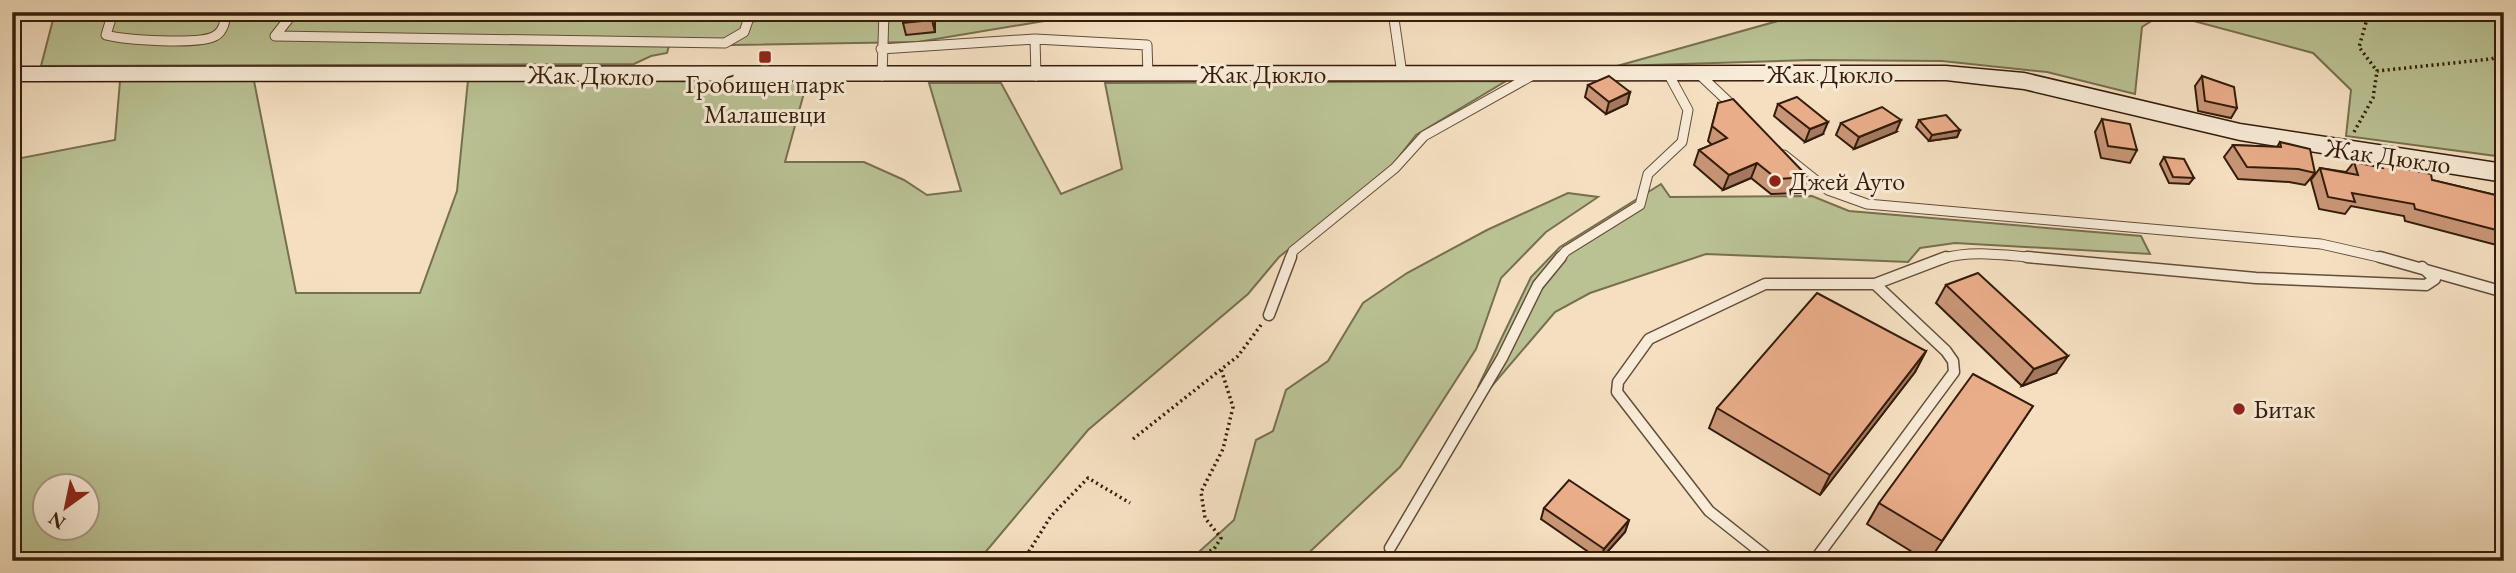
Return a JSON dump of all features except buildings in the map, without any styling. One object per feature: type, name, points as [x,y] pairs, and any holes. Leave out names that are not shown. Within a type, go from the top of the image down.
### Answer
[{"type":"street","name":"Жак Дюкло","points":[[12,74],[1946,74],[2024,81],[2240,132],[2504,173]]},
{"type":"lane","points":[[113,12],[106,35],[123,40],[216,36],[225,24],[226,12]]},
{"type":"lane","points":[[295,12],[275,36],[725,43],[748,30],[751,14],[803,12]]},
{"type":"lane","points":[[881,76],[884,12]]},
{"type":"lane","points":[[1393,12],[1402,74]]},
{"type":"lane","points":[[881,49],[1035,39],[1147,45],[1148,75]]},
{"type":"lane","points":[[1035,39],[1036,76]]},
{"type":"lane","points":[[1269,315],[1293,251],[1395,168],[1424,136],[1533,75]]},
{"type":"lane","points":[[1390,548],[1502,359],[1538,285],[1566,251],[1640,205],[1648,174],[1682,142],[1688,110],[1669,75]]},
{"type":"lane","points":[[1700,75],[1739,112]]},
{"type":"lane","points":[[1777,150],[1828,190],[1867,204],[2321,244],[2422,267],[2504,292]]},
{"type":"lane","points":[[1777,561],[1767,557],[1709,510],[1616,392],[1618,382],[1649,339],[1765,284],[1875,284],[1950,256],[2001,256],[2256,278],[2426,285],[2435,279],[2422,267]]},
{"type":"lane","points":[[1814,561],[1954,372],[1953,361],[1946,351],[1875,284]]},
{"type":"path","points":[[2344,150],[2373,98],[2377,71],[2359,47],[2369,12]]},
{"type":"path","points":[[2377,71],[2491,59],[2504,55]]},
{"type":"path","points":[[1133,439],[1238,356],[1269,315]]},
{"type":"path","points":[[1190,561],[1214,549],[1221,538],[1205,518],[1201,492],[1223,449],[1233,407],[1221,369]]},
{"type":"path","points":[[1023,561],[1037,534],[1069,493],[1088,478],[1130,503]]},
{"type":"green space","points":[[55,12],[1098,12],[918,42],[669,46],[667,53],[651,56],[634,64],[41,66]]},
{"type":"green space","points":[[1810,12],[2504,12],[2504,157],[2346,136],[2351,90],[2313,53],[2164,13],[2142,27],[2135,94],[2047,72],[1942,61],[1812,60],[1617,66]]},
{"type":"green space","points":[[468,80],[807,82],[785,162],[864,162],[904,180],[927,195],[961,191],[929,83],[1001,83],[1061,194],[1122,169],[1105,83],[1506,81],[1416,135],[1390,168],[1279,257],[1248,294],[1088,430],[978,561],[12,561],[12,194],[21,158],[115,140],[120,81],[254,81],[296,293],[420,293],[457,191]]},
{"type":"green space","points":[[1661,184],[1670,197],[1812,196],[1849,211],[2141,236],[2150,254],[1955,243],[1920,248],[1908,262],[1706,254],[1590,293],[1555,312],[1486,393],[1478,387],[1531,277],[1560,247]]},
{"type":"green space","points":[[1568,193],[1598,197],[1546,232],[1501,278],[1476,349],[1400,467],[1300,561],[1189,561],[1234,520],[1256,440],[1273,431],[1286,390],[1328,361],[1363,303],[1407,273],[1487,230]]},
{"type":"place","name":"Гробищен парк Малашевци","points":[[765,57]]},
{"type":"place","name":"Джей Ауто","points":[[1775,181]]},
{"type":"place","name":"Битак","points":[[2239,409]]}]
